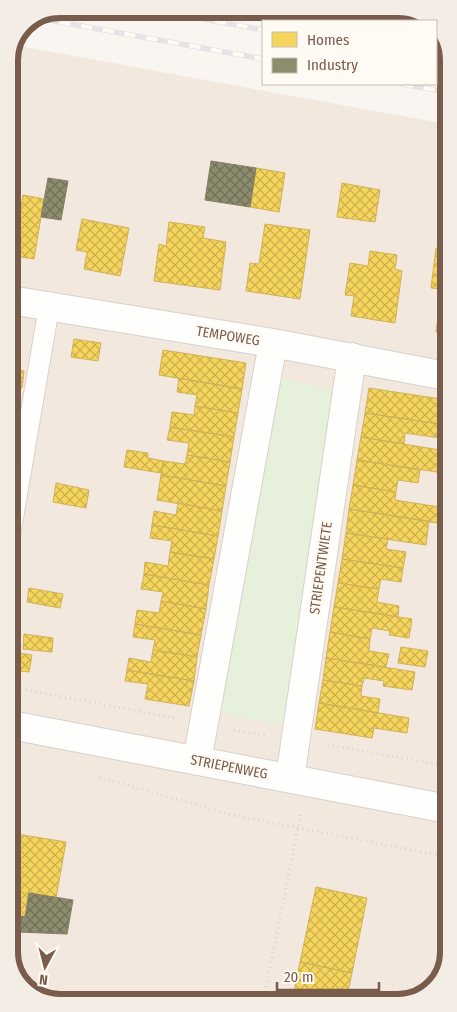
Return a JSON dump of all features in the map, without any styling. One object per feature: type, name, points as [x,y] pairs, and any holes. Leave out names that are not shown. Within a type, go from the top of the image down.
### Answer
[{"type":"street","name":"TEMPOWEG","points":[[18,301],[273,343],[440,375]]},
{"type":"street","points":[[196,761],[273,343]]},
{"type":"street","name":"STRIEPENTWIETE","points":[[297,780],[352,357]]},
{"type":"street","name":"STRIEPENWEG","points":[[18,726],[440,807]]},
{"type":"lane","points":[[18,488],[49,307]]},
{"type":"path","points":[[18,688],[176,719]]},
{"type":"path","points":[[232,730],[266,735]]},
{"type":"path","points":[[323,744],[440,765]]},
{"type":"path","points":[[95,775],[232,815],[440,855]]},
{"type":"path","points":[[265,994],[299,828],[297,780]]},
{"type":"shaded area","points":[[20,46],[440,123],[440,952],[439,961],[431,978],[423,986],[411,992],[406,994],[51,994],[34,986],[22,971],[18,961],[18,51]]},
{"type":"green space","points":[[276,377],[340,391],[283,725],[216,713]]},
{"type":"building: Homes","points":[[256,168],[285,173],[279,212],[250,207]]},
{"type":"building: Homes","points":[[342,183],[380,190],[375,222],[337,217]]},
{"type":"building: Homes","points":[[23,195],[44,199],[34,259],[18,256],[18,214],[20,214]]},
{"type":"building: Homes","points":[[82,219],[129,228],[120,276],[84,269],[87,252],[76,250]]},
{"type":"building: Homes","points":[[169,222],[205,227],[203,238],[226,242],[220,290],[154,281],[159,244],[166,246]]},
{"type":"building: Homes","points":[[265,224],[310,230],[300,299],[246,291],[250,263],[259,264]]},
{"type":"building: Homes","points":[[436,248],[440,249],[440,289],[431,288]]},
{"type":"building: Homes","points":[[370,251],[397,255],[395,269],[402,271],[395,323],[351,316],[354,296],[345,295],[350,263],[368,266]]},
{"type":"building: Homes","points":[[440,303],[440,333],[436,332]]},
{"type":"building: Homes","points":[[74,339],[101,343],[98,361],[71,357]]},
{"type":"building: Homes","points":[[163,350],[246,363],[242,389],[159,375]]},
{"type":"building: Homes","points":[[18,370],[24,371],[22,388],[18,387]]},
{"type":"building: Homes","points":[[179,378],[242,389],[238,413],[195,406],[197,395],[177,392]]},
{"type":"building: Homes","points":[[369,388],[440,399],[440,424],[365,413]]},
{"type":"building: Homes","points":[[195,406],[238,413],[234,437],[170,427],[172,412],[194,415]]},
{"type":"building: Homes","points":[[365,413],[440,424],[440,438],[405,433],[404,444],[361,437]]},
{"type":"building: Homes","points":[[170,427],[234,437],[230,462],[187,455],[189,443],[167,440]]},
{"type":"building: Homes","points":[[361,437],[440,450],[437,472],[357,460]]},
{"type":"building: Homes","points":[[127,450],[148,453],[148,458],[164,461],[161,473],[124,467]]},
{"type":"building: Homes","points":[[187,455],[230,462],[226,486],[161,475],[164,461],[185,464]]},
{"type":"building: Homes","points":[[357,460],[420,470],[418,483],[398,480],[396,492],[353,485]]},
{"type":"building: Homes","points":[[161,475],[226,486],[222,511],[157,500]]},
{"type":"building: Homes","points":[[56,483],[89,490],[86,508],[53,502]]},
{"type":"building: Homes","points":[[353,485],[396,492],[395,500],[439,507],[437,523],[349,509]]},
{"type":"building: Homes","points":[[178,503],[222,511],[218,536],[152,525],[154,511],[176,515]]},
{"type":"building: Homes","points":[[349,509],[429,521],[426,545],[346,533]]},
{"type":"building: Homes","points":[[152,525],[218,536],[214,559],[170,552],[172,541],[150,538]]},
{"type":"building: Homes","points":[[346,533],[388,539],[386,549],[406,552],[403,568],[342,559]]},
{"type":"building: Homes","points":[[170,552],[214,559],[209,585],[144,574],[145,562],[168,566]]},
{"type":"building: Homes","points":[[342,559],[403,568],[401,582],[381,579],[379,589],[338,583]]},
{"type":"building: Homes","points":[[144,574],[209,585],[206,609],[161,601],[163,592],[141,589]]},
{"type":"building: Homes","points":[[338,583],[379,589],[377,602],[399,606],[398,617],[334,607]]},
{"type":"building: Homes","points":[[29,588],[63,594],[60,608],[27,602]]},
{"type":"building: Homes","points":[[161,601],[206,609],[201,635],[135,624],[137,610],[159,613]]},
{"type":"building: Homes","points":[[334,607],[412,619],[409,638],[389,635],[390,631],[372,628],[370,639],[330,632]]},
{"type":"building: Homes","points":[[135,624],[201,635],[197,657],[153,650],[155,640],[133,637]]},
{"type":"building: Homes","points":[[330,632],[370,639],[369,651],[389,654],[386,667],[326,658]]},
{"type":"building: Homes","points":[[24,634],[53,638],[52,652],[23,649]]},
{"type":"building: Homes","points":[[401,647],[428,651],[425,667],[398,663]]},
{"type":"building: Homes","points":[[153,650],[197,657],[194,681],[127,670],[129,658],[151,662]]},
{"type":"building: Homes","points":[[18,653],[32,655],[29,672],[18,671]]},
{"type":"building: Homes","points":[[326,658],[415,672],[412,690],[383,686],[384,681],[364,678],[362,686],[323,680]]},
{"type":"building: Homes","points":[[127,670],[194,681],[189,706],[145,699],[148,684],[125,681]]},
{"type":"building: Homes","points":[[323,680],[362,686],[361,696],[380,699],[378,713],[319,703]]},
{"type":"building: Homes","points":[[319,703],[409,718],[407,733],[374,728],[372,738],[315,729]]},
{"type":"building: Homes","points":[[18,834],[66,842],[56,898],[29,893],[25,917],[18,916]]},
{"type":"building: Homes","points":[[316,887],[367,898],[352,973],[300,962]]},
{"type":"building: Homes","points":[[300,962],[352,973],[348,994],[293,994]]},
{"type":"building: Industry","points":[[211,161],[256,168],[250,207],[205,200]]},
{"type":"building: Industry","points":[[48,178],[68,181],[61,220],[41,217]]},
{"type":"building: Industry","points":[[29,893],[73,900],[67,934],[18,932],[21,916],[25,917]]},
{"type":"tram line","points":[[394,18],[406,20]]},
{"type":"railway","points":[[198,18],[262,30]]},
{"type":"railway","points":[[47,20],[262,59]]},
{"type":"railway","points":[[408,85],[440,91]]}]
